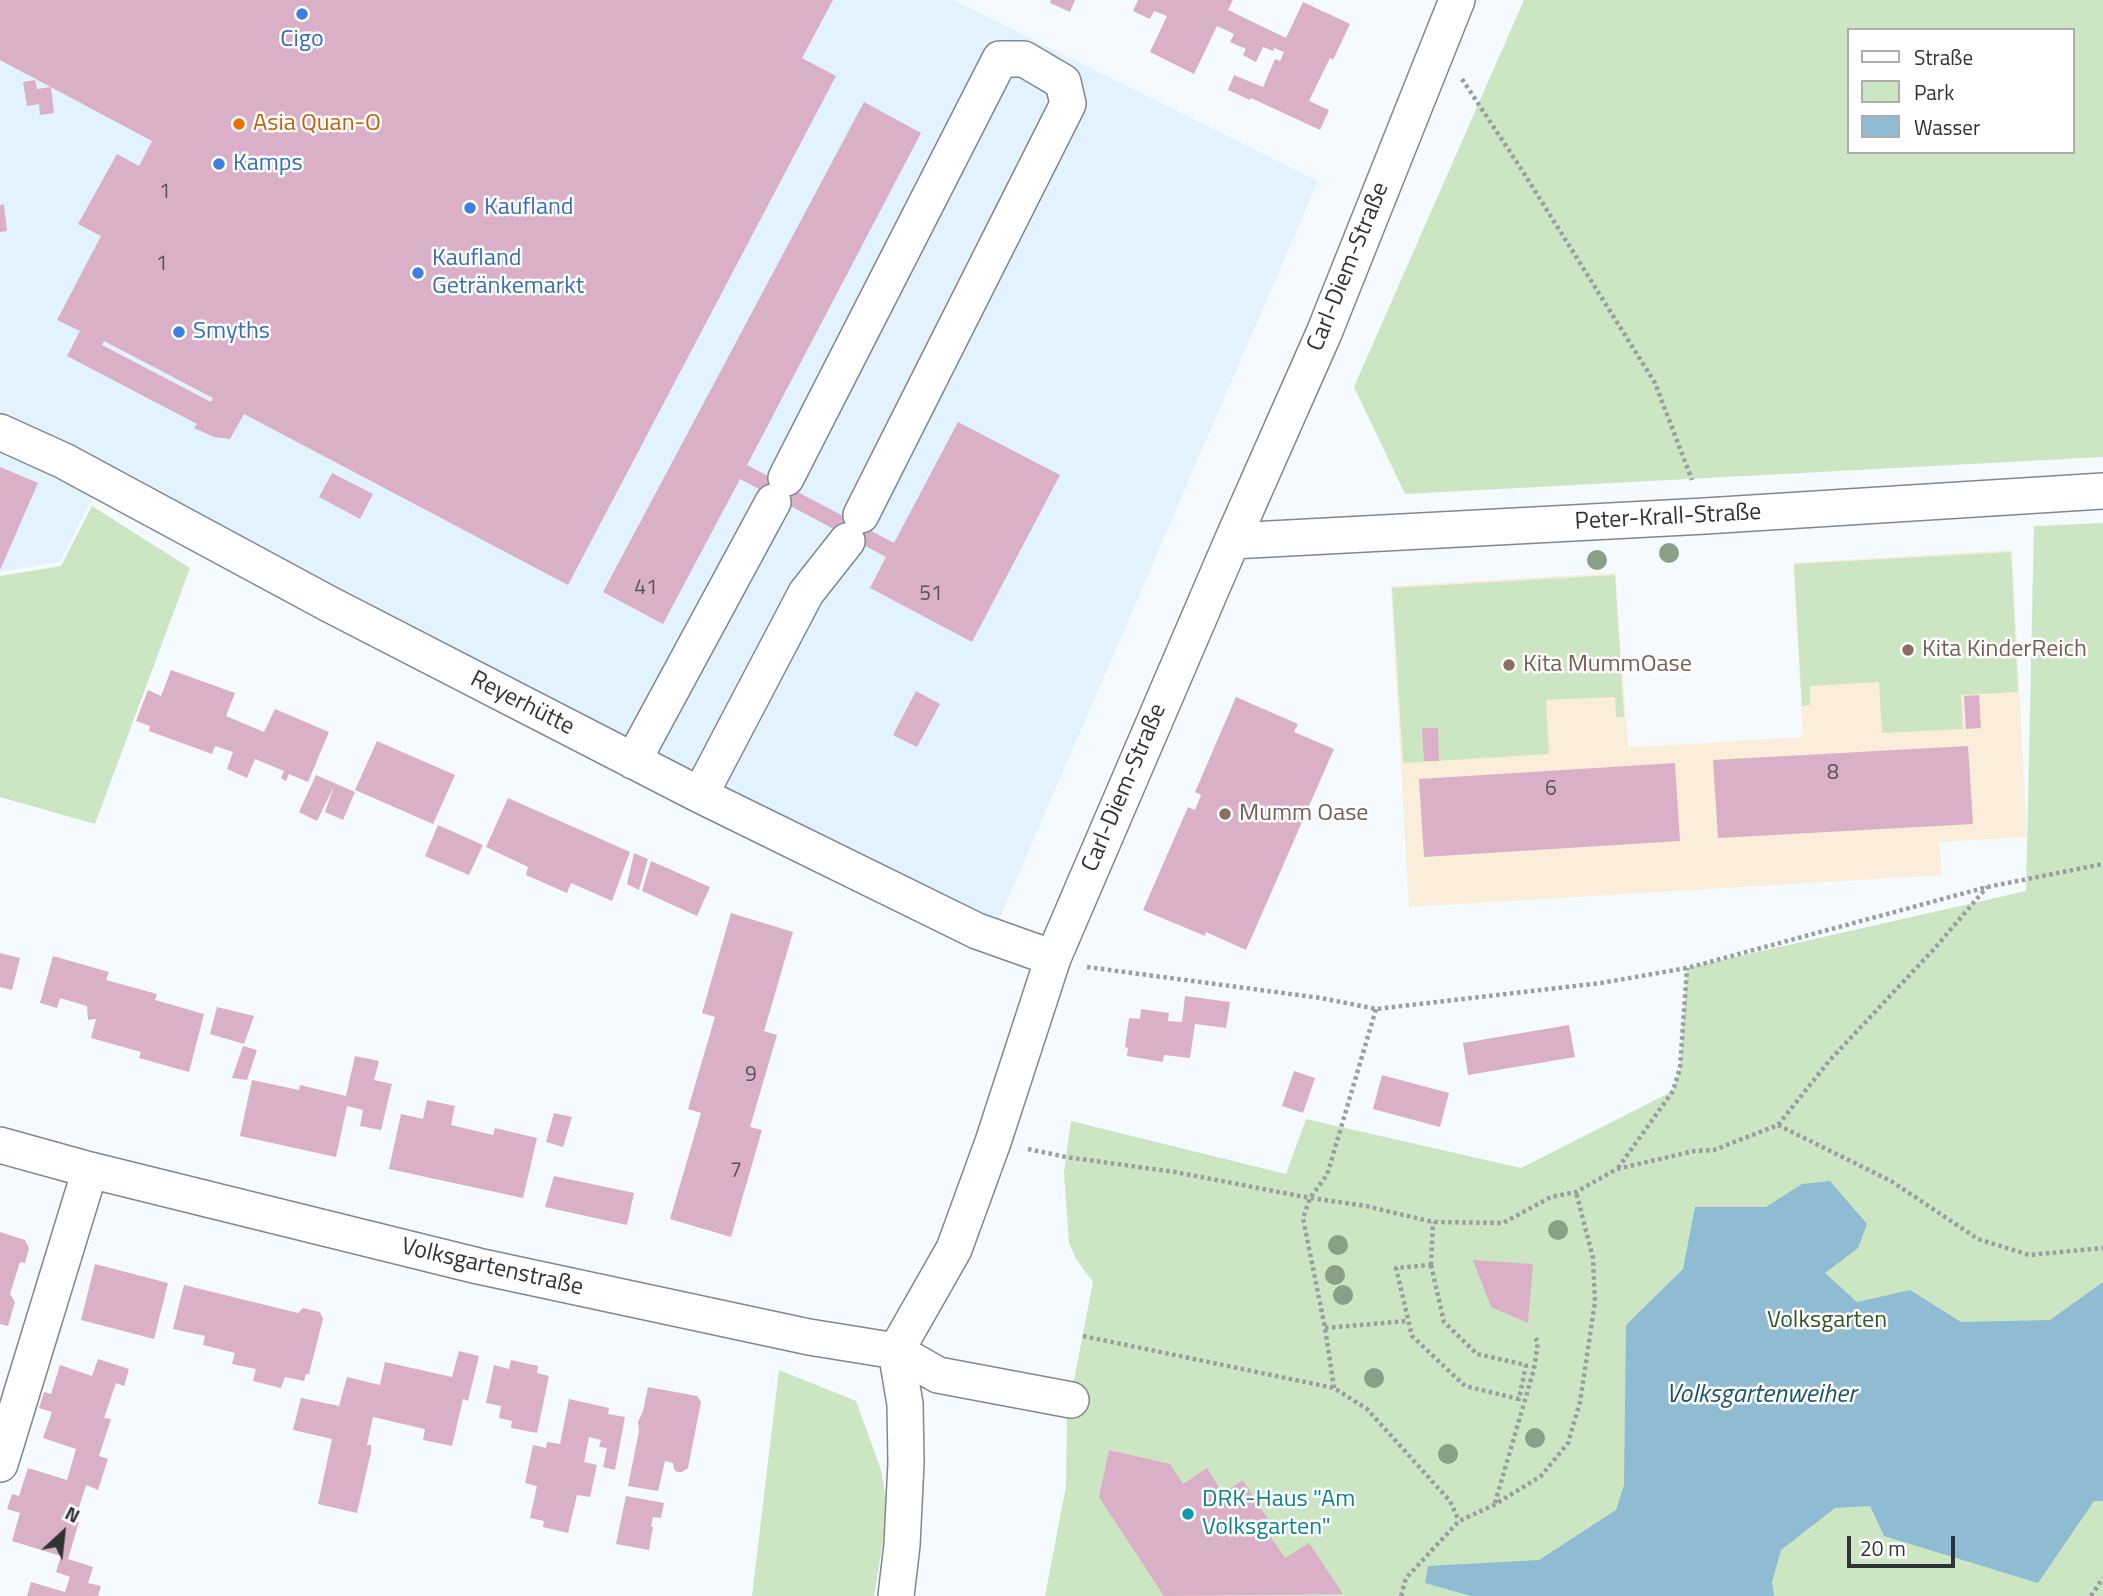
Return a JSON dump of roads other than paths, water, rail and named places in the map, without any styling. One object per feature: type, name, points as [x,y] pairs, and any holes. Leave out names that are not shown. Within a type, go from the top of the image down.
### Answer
[{"type":"street","name":"Carl-Diem-Straße","points":[[896,1351],[954,1250],[993,1142],[1053,958],[1324,333],[1438,44],[1450,2]]},
{"type":"street","points":[[633,761],[779,490],[1000,59],[1024,59],[1062,82],[1068,104],[854,528],[806,593],[700,795]]},
{"type":"street","name":"Reyerhütte","points":[[0,432],[64,461],[329,604],[700,795],[978,931],[1053,958]]},
{"type":"street","name":"Peter-Krall-Straße","points":[[1232,541],[1705,516],[2103,491]]},
{"type":"street","name":"Volksgartenstraße","points":[[0,1145],[90,1170],[478,1266],[809,1337],[896,1351]]},
{"type":"street","points":[[0,1464],[90,1170]]},
{"type":"street","points":[[896,1351],[938,1375],[1071,1400]]},
{"type":"street","points":[[896,1351],[905,1404],[906,1463],[902,1545],[896,1596]]},
{"type":"water","name":"Volksgartenweiher","points":[[1830,1181],[1867,1224],[1858,1248],[1825,1273],[1857,1302],[1910,1290],[1961,1322],[2050,1320],[2103,1282],[2103,1501],[2094,1501],[2038,1583],[1884,1536],[1870,1506],[1835,1508],[1781,1550],[1772,1582],[1774,1596],[1471,1596],[1425,1583],[1428,1566],[1539,1560],[1616,1510],[1624,1485],[1626,1325],[1683,1269],[1695,1207],[1766,1207],[1802,1184]]},
{"type":"place","name":"Cigo","points":[[302,14]]},
{"type":"place","name":"Asia Quan-O","points":[[239,124]]},
{"type":"place","name":"Kamps","points":[[219,164]]},
{"type":"place","name":"Kaufland","points":[[470,208]]},
{"type":"place","name":"Kaufland Getränkemarkt","points":[[418,273]]},
{"type":"place","name":"Smyths","points":[[179,332]]},
{"type":"place","name":"Kita KinderReich","points":[[1908,650]]},
{"type":"place","name":"Kita MummOase","points":[[1509,665]]},
{"type":"place","name":"Mumm Oase","points":[[1225,814]]},
{"type":"place","name":"DRK-Haus \"Am Volksgarten\"","points":[[1188,1514]]},
{"type":"park label","name":"Volksgarten","points":[[1827,1321]]}]
